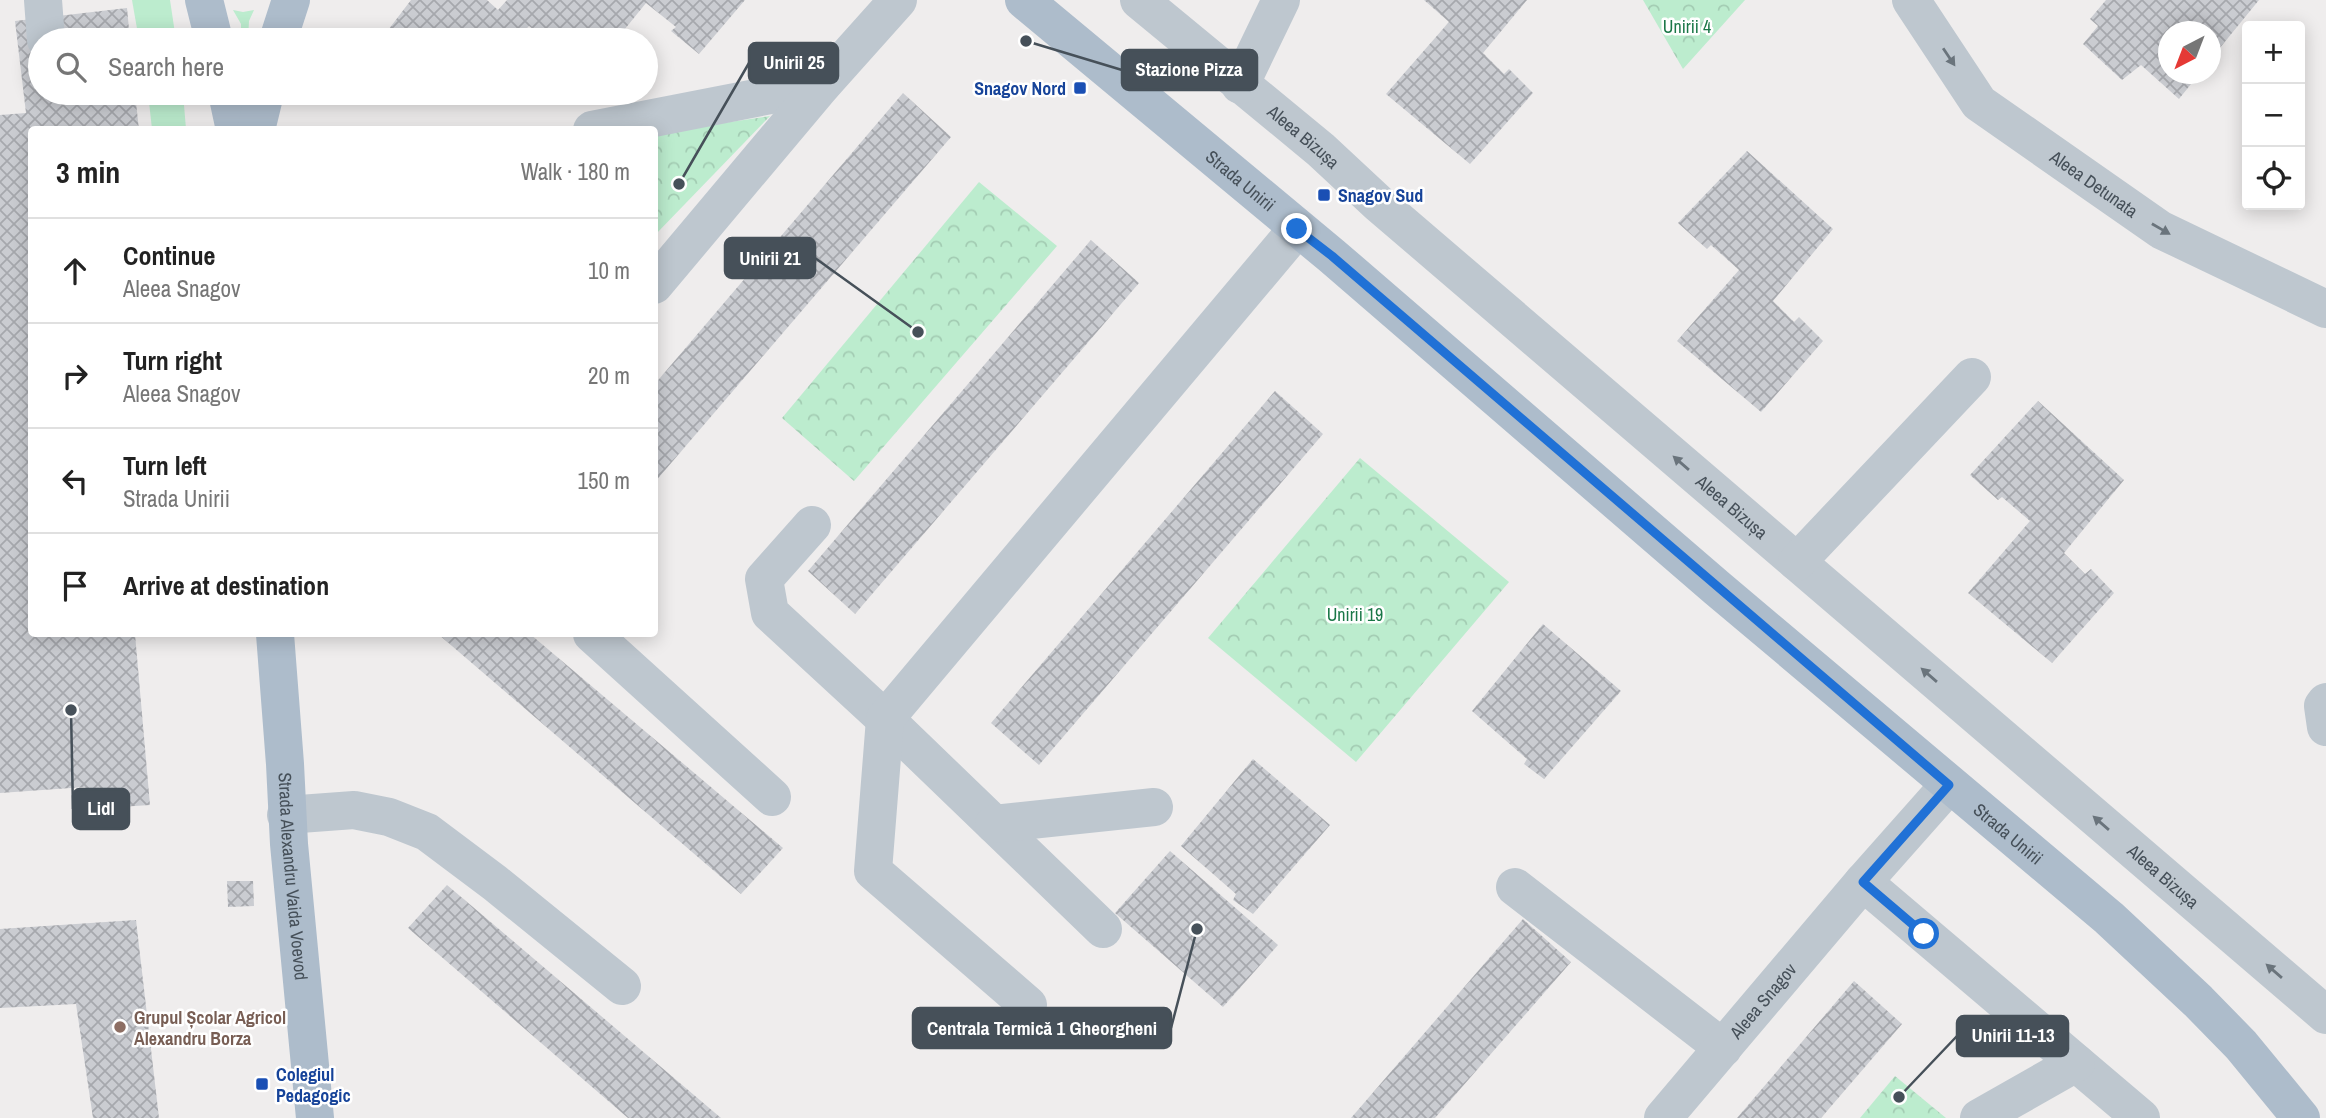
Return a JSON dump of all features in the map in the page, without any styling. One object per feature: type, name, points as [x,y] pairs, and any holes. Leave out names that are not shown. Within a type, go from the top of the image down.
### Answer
[{"type":"main road","points":[[204,0],[211,28]]},
{"type":"main road","points":[[282,28],[291,0]]},
{"type":"main road","name":"Strada Unirii","points":[[1024,0],[1332,256],[1949,785],[2109,918],[2241,1045],[2301,1118]]},
{"type":"main road","points":[[230,105],[234,126]]},
{"type":"main road","points":[[257,126],[262,105]]},
{"type":"main road","name":"Strada Alexandru Vaida Voevod","points":[[275,637],[286,815],[315,1118]]},
{"type":"street","points":[[43,0],[45,28]]},
{"type":"street","points":[[658,280],[822,85],[898,0]]},
{"type":"street","name":"Aleea Bizușa","points":[[1139,0],[1321,150],[1379,205],[2326,1015]]},
{"type":"street","points":[[1240,85],[1281,0]]},
{"type":"street","name":"Aleea Detunata","points":[[1911,0],[1979,103],[2161,230],[2326,309]]},
{"type":"street","points":[[612,126],[822,85]]},
{"type":"street","points":[[1028,1005],[873,871],[885,719],[1297,229]]},
{"type":"street","points":[[1797,562],[1972,377]]},
{"type":"street","points":[[812,525],[764,579],[770,613],[885,719],[1103,929]]},
{"type":"street","points":[[595,637],[772,797]]},
{"type":"street","points":[[2326,702],[2323,706],[2326,727]]},
{"type":"street","name":"Aleea Snagov","points":[[1663,1118],[1949,785]]},
{"type":"street","points":[[994,824],[1154,807]]},
{"type":"street","points":[[286,815],[354,810],[389,817],[427,832],[495,883],[622,986]]},
{"type":"street","points":[[1863,882],[2141,1118]]},
{"type":"street","points":[[1516,887],[1723,1048]]},
{"type":"street","points":[[1979,1118],[2076,1063]]},
{"type":"green space","points":[[132,0],[170,0],[174,28],[137,28]]},
{"type":"green space","name":"Unirii 4","points":[[1643,0],[1745,0],[1683,69]]},
{"type":"green space","points":[[233,10],[254,10],[249,28],[241,28]]},
{"type":"green space","points":[[149,105],[184,105],[186,126],[152,126]]},
{"type":"green space","points":[[770,116],[658,232],[658,133]]},
{"type":"green space","points":[[979,182],[1057,246],[854,481],[782,418]]},
{"type":"green space","name":"Unirii 19","points":[[1360,458],[1509,582],[1356,762],[1208,638]]},
{"type":"green space","points":[[1895,1076],[1946,1118],[1860,1118]]},
{"type":"building","points":[[411,0],[487,0],[498,10],[507,0],[745,0],[699,54],[671,31],[676,27],[646,3],[626,28],[390,28]]},
{"type":"building","points":[[1424,0],[1527,0],[1483,53],[1504,74],[1509,69],[1533,93],[1470,164],[1386,94],[1449,22]]},
{"type":"building","points":[[2106,0],[2259,0],[2221,47],[2221,21],[2158,21],[2158,80],[2141,65],[2122,80],[2083,44],[2098,26],[2090,19]]},
{"type":"building","points":[[127,8],[129,28],[28,28],[28,105],[136,105],[139,126],[28,126],[28,637],[135,637],[150,805],[89,809],[85,787],[0,793],[0,115],[26,113],[15,21]]},
{"type":"building","points":[[2162,84],[2191,84],[2179,99]]},
{"type":"building","points":[[903,93],[951,137],[658,478],[658,380]]},
{"type":"building","points":[[1747,151],[1833,229],[1773,301],[1794,322],[1799,317],[1823,341],[1761,412],[1677,341],[1739,270],[1711,245],[1707,249],[1678,223]]},
{"type":"building","points":[[1091,240],[1139,283],[855,614],[808,571]]},
{"type":"building","points":[[1275,391],[1323,434],[1039,765],[991,723]]},
{"type":"building","points":[[2038,401],[2124,480],[2064,553],[2085,574],[2091,569],[2114,593],[2052,663],[1968,593],[2030,521],[2002,497],[1998,500],[1970,475]]},
{"type":"building","points":[[1543,624],[1621,691],[1544,779],[1524,764],[1527,759],[1472,711]]},
{"type":"building","points":[[441,637],[534,637],[783,848],[741,894]]},
{"type":"building","points":[[1253,759],[1330,825],[1253,914],[1233,900],[1236,894],[1181,846]]},
{"type":"building","points":[[1170,851],[1278,945],[1223,1007],[1115,913]]},
{"type":"building","points":[[227,881],[253,881],[254,906],[228,907]]},
{"type":"building","points":[[447,885],[721,1118],[628,1118],[408,928]]},
{"type":"building","points":[[1523,919],[1571,962],[1435,1118],[1351,1118]]},
{"type":"building","points":[[136,920],[159,1118],[93,1118],[76,1004],[0,1008],[0,929]]},
{"type":"building","points":[[1854,981],[1902,1024],[1821,1118],[1737,1118]]},
{"type":"place","name":"Stazione Pizza","points":[[1026,41]]},
{"type":"place","name":"Snagov Nord","points":[[1080,88]]},
{"type":"place","name":"Unirii 25","points":[[679,184]]},
{"type":"place","name":"Snagov Sud","points":[[1324,195]]},
{"type":"place","name":"Unirii 21","points":[[918,332]]},
{"type":"place","name":"Lidl","points":[[71,710]]},
{"type":"place","name":"Centrala Termică 1 Gheorgheni","points":[[1197,929]]},
{"type":"place","name":"Grupul Școlar Agricol Alexandru Borza","points":[[120,1027]]},
{"type":"place","name":"Colegiul Pedagogic","points":[[262,1084]]},
{"type":"place","name":"Unirii 11-13","points":[[1899,1097]]},
{"type":"route","points":[[1297,229],[1332,256],[1949,785],[1863,882],[1924,934]]}]
